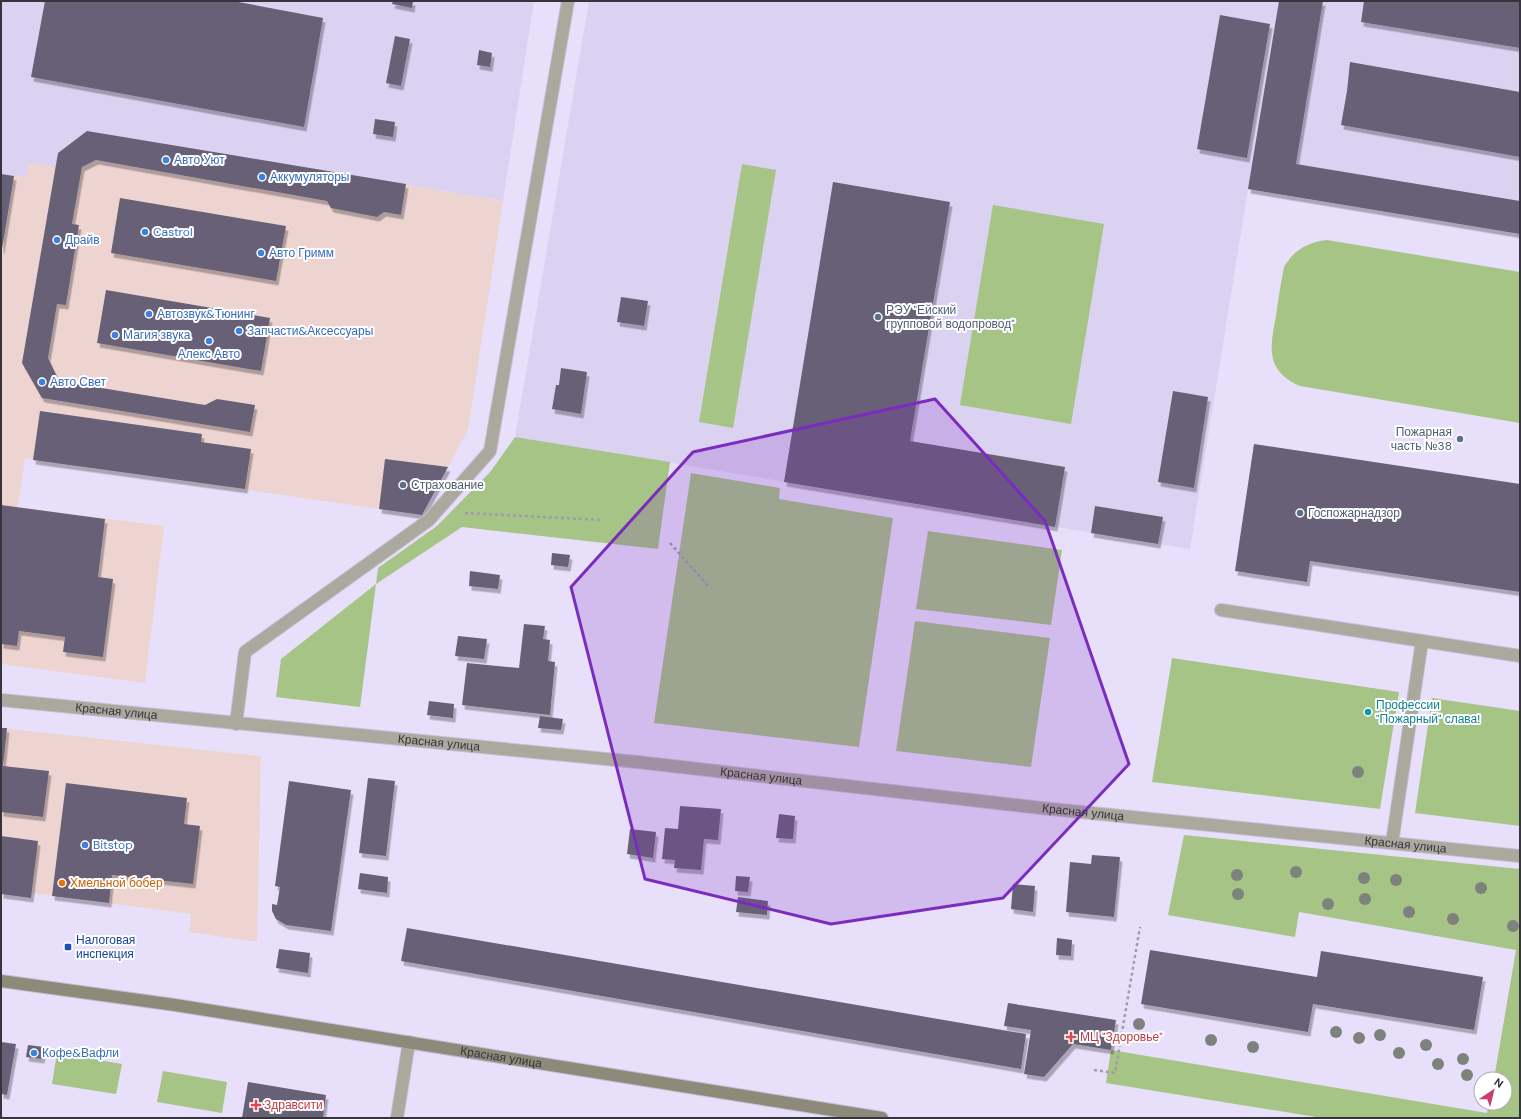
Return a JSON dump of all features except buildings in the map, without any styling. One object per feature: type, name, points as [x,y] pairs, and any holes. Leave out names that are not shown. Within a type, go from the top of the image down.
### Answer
[{"type":"street","points":[[236,724],[245,652],[430,520],[490,451],[568,1]]},
{"type":"street","points":[[1221,610],[1520,656]]},
{"type":"street","points":[[1392,843],[1422,641]]},
{"type":"street","name":"Красная улица","points":[[1,700],[637,762],[1041,808],[1520,856]]},
{"type":"street","name":"Красная улица","points":[[1,981],[175,1005],[882,1118]]},
{"type":"street","points":[[397,1118],[409,1042]]},
{"type":"path","points":[[437,511],[602,520]]},
{"type":"path","points":[[670,543],[709,587]]},
{"type":"path","points":[[1094,1070],[1115,1073],[1140,926]]},
{"type":"highlighted area","points":[[935,399],[1045,521],[1129,764],[1003,898],[831,924],[645,879],[571,587],[693,452]]},
{"type":"shaded area","points":[[1,1],[534,1],[503,201],[87,131],[58,153],[56,167],[29,163],[27,177],[1,174]]},
{"type":"shaded area","points":[[589,1],[1520,1],[1520,234],[1248,189],[1190,549],[515,437]]},
{"type":"shaded area","points":[[87,131],[503,201],[468,430],[422,515],[25,458],[18,507],[164,526],[145,683],[1,664],[1,174],[27,176],[29,163],[58,153]]},
{"type":"shaded area","points":[[1,728],[261,756],[257,942],[189,932],[191,914],[32,893],[31,898],[1,894]]},
{"type":"green space","points":[[742,164],[776,170],[733,428],[699,422]]},
{"type":"green space","points":[[993,205],[1104,224],[1071,424],[960,405]]},
{"type":"green space","points":[[1327,240],[1520,272],[1520,423],[1300,386],[1289,380],[1281,373],[1275,365],[1272,338],[1284,267],[1292,256],[1302,248]]},
{"type":"green space","points":[[515,437],[670,462],[658,549],[462,527],[376,584],[378,568],[437,526],[491,471]]},
{"type":"green space","points":[[691,473],[780,488],[779,499],[893,518],[859,747],[654,723]]},
{"type":"green space","points":[[928,531],[1062,550],[1051,625],[916,609]]},
{"type":"green space","points":[[376,584],[360,707],[276,697],[281,659]]},
{"type":"green space","points":[[915,621],[1050,638],[1031,767],[896,751]]},
{"type":"green space","points":[[1172,658],[1399,692],[1380,809],[1152,782]]},
{"type":"green space","points":[[1432,698],[1520,711],[1520,826],[1415,813]]},
{"type":"green space","points":[[1184,835],[1520,869],[1520,1118],[1322,1118],[1106,1083],[1111,1050],[1473,1111],[1487,1113],[1487,1111],[1513,1111],[1513,1071],[1495,1071],[1516,950],[1299,912],[1295,937],[1168,915]]},
{"type":"green space","points":[[57,1053],[122,1064],[116,1094],[52,1084]]},
{"type":"green space","points":[[163,1071],[227,1082],[222,1113],[157,1102]]},
{"type":"place","name":"Авто Уют","points":[[166,160]]},
{"type":"place","name":"Аккумуляторы","points":[[262,177]]},
{"type":"place","name":"Castrol","points":[[145,232]]},
{"type":"place","name":"Драйв","points":[[57,240]]},
{"type":"place","name":"Авто Гримм","points":[[261,253]]},
{"type":"place","name":"Автозвук&Тюнинг","points":[[149,314]]},
{"type":"place","name":"РЭУ \"Ейский групповой водопровод\"","points":[[878,317]]},
{"type":"place","name":"Запчасти&Аксессуары","points":[[239,331]]},
{"type":"place","name":"Магия звука","points":[[115,335]]},
{"type":"place","name":"Алекс Авто","points":[[209,341]]},
{"type":"place","name":"Авто Свет","points":[[42,382]]},
{"type":"place","name":"Пожарная часть №38","points":[[1460,439]]},
{"type":"place","name":"Страхование","points":[[403,485]]},
{"type":"place","name":"Госпожарнадзор","points":[[1300,513]]},
{"type":"place","name":"Профессии \"Пожарный\" слава!","points":[[1368,712]]},
{"type":"place","name":"Bitstop","points":[[85,845]]},
{"type":"place","name":"Хмельной бобер","points":[[62,883]]},
{"type":"place","name":"Налоговая инспекция","points":[[68,947]]},
{"type":"place","name":"МЦ \"Здоровье\"","points":[[1071,1037]]},
{"type":"place","name":"Кофе&Вафли","points":[[34,1053]]},
{"type":"place","name":"Здравсити","points":[[256,1105]]}]
